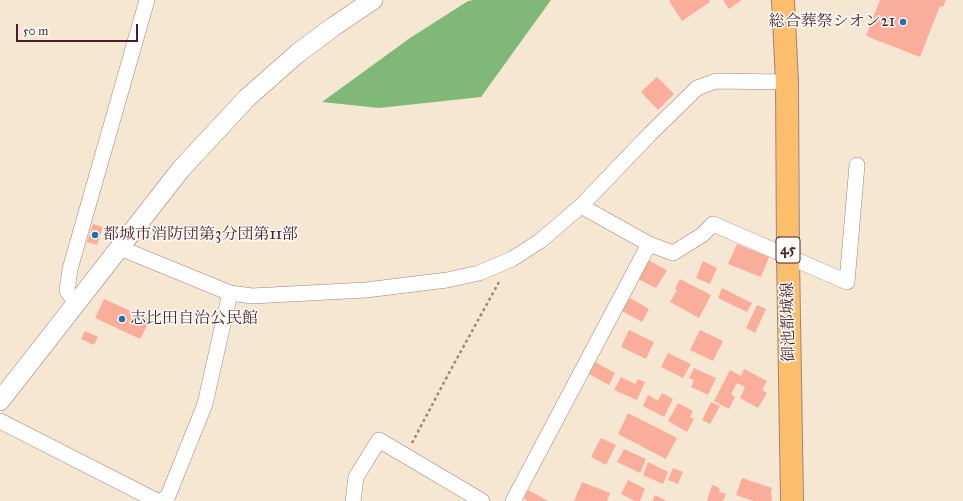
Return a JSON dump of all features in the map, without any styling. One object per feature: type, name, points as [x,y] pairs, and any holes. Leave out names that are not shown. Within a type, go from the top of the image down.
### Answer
[{"type":"main road","name":"御池都城線","points":[[783,1],[787,82],[792,501]]},
{"type":"street","points":[[76,303],[68,291],[70,269],[147,0]]},
{"type":"street","points":[[0,401],[181,169],[247,98],[298,53],[333,26],[373,0]]},
{"type":"street","points":[[120,248],[230,293],[252,296],[366,290],[447,280],[479,273],[512,259],[540,241],[581,206],[650,134],[697,88],[716,81],[787,82]]},
{"type":"street","points":[[581,206],[649,244],[673,253],[702,235],[713,224],[846,282],[857,165]]},
{"type":"street","points":[[513,501],[649,244]]},
{"type":"street","points":[[161,501],[168,496],[205,404],[230,293]]},
{"type":"street","points":[[0,421],[157,501]]},
{"type":"street","points":[[353,501],[356,477],[379,440],[482,501]]},
{"type":"path","points":[[406,457],[449,373],[512,259]]},
{"type":"green space","points":[[551,0],[481,97],[379,108],[322,102],[410,38],[468,1]]},
{"type":"building","points":[[709,0],[710,2],[682,21],[669,1]]},
{"type":"building","points":[[723,0],[742,0],[729,9]]},
{"type":"building","name":"総合葬祭シオン21","points":[[880,0],[946,0],[943,7],[940,6],[920,57],[866,36]]},
{"type":"building","points":[[657,77],[674,94],[658,110],[641,92]]},
{"type":"building","name":"都城市消防団第3分団第11部","points":[[93,224],[103,227],[97,245],[87,242]]},
{"type":"building","points":[[737,244],[769,257],[761,277],[728,264]]},
{"type":"building","points":[[646,259],[667,270],[656,288],[636,278]]},
{"type":"building","points":[[703,261],[717,268],[710,284],[696,278]]},
{"type":"building","points":[[680,279],[711,295],[699,318],[670,302],[677,290],[675,289]]},
{"type":"building","points":[[722,288],[752,303],[747,312],[718,298]]},
{"type":"building","points":[[630,298],[649,309],[642,322],[622,311]]},
{"type":"building","name":"志比田自治公民館","points":[[104,299],[150,320],[140,339],[95,318]]},
{"type":"building","points":[[757,305],[766,309],[755,333],[746,328]]},
{"type":"building","points":[[629,330],[654,342],[646,359],[621,347]]},
{"type":"building","points":[[700,330],[723,341],[713,361],[690,350]]},
{"type":"building","points":[[85,331],[98,337],[94,345],[81,339]]},
{"type":"building","points":[[668,353],[691,364],[683,378],[661,367]]},
{"type":"building","points":[[595,362],[615,373],[609,385],[589,374]]},
{"type":"building","points":[[694,368],[716,378],[708,395],[691,387],[694,380],[689,378]]},
{"type":"building","points":[[744,369],[767,381],[762,390],[767,393],[758,408],[740,398],[745,387],[737,383],[731,394],[735,397],[729,409],[714,401],[730,370],[741,376]]},
{"type":"building","points":[[621,377],[635,384],[638,379],[645,382],[637,400],[614,390]]},
{"type":"building","points":[[662,393],[673,399],[664,417],[643,406],[648,395],[658,401]]},
{"type":"building","points":[[711,402],[720,406],[710,424],[702,420]]},
{"type":"building","points":[[678,403],[693,411],[690,417],[694,419],[687,432],[668,421]]},
{"type":"building","points":[[628,413],[677,438],[666,459],[618,434]]},
{"type":"building","points":[[601,438],[616,445],[606,465],[591,457]]},
{"type":"building","points":[[624,449],[646,459],[640,473],[617,462]]},
{"type":"building","points":[[648,462],[668,472],[663,484],[643,475]]},
{"type":"building","points":[[673,468],[683,472],[678,484],[668,480]]},
{"type":"building","points":[[742,478],[772,488],[772,501],[754,501],[736,495]]},
{"type":"building","points":[[628,480],[645,489],[640,501],[635,501],[621,494]]},
{"type":"building","points":[[582,482],[610,493],[607,501],[574,501]]},
{"type":"building","points":[[712,485],[720,488],[719,492],[726,494],[723,501],[707,501]]},
{"type":"building","points":[[528,490],[548,501],[527,501],[524,499]]},
{"type":"building","points":[[655,495],[667,501],[652,501]]},
{"type":"place","name":"総合葬祭シオン21","points":[[903,22]]},
{"type":"place","name":"都城市消防団第3分団第11部","points":[[95,235]]},
{"type":"place","name":"志比田自治公民館","points":[[122,319]]}]
